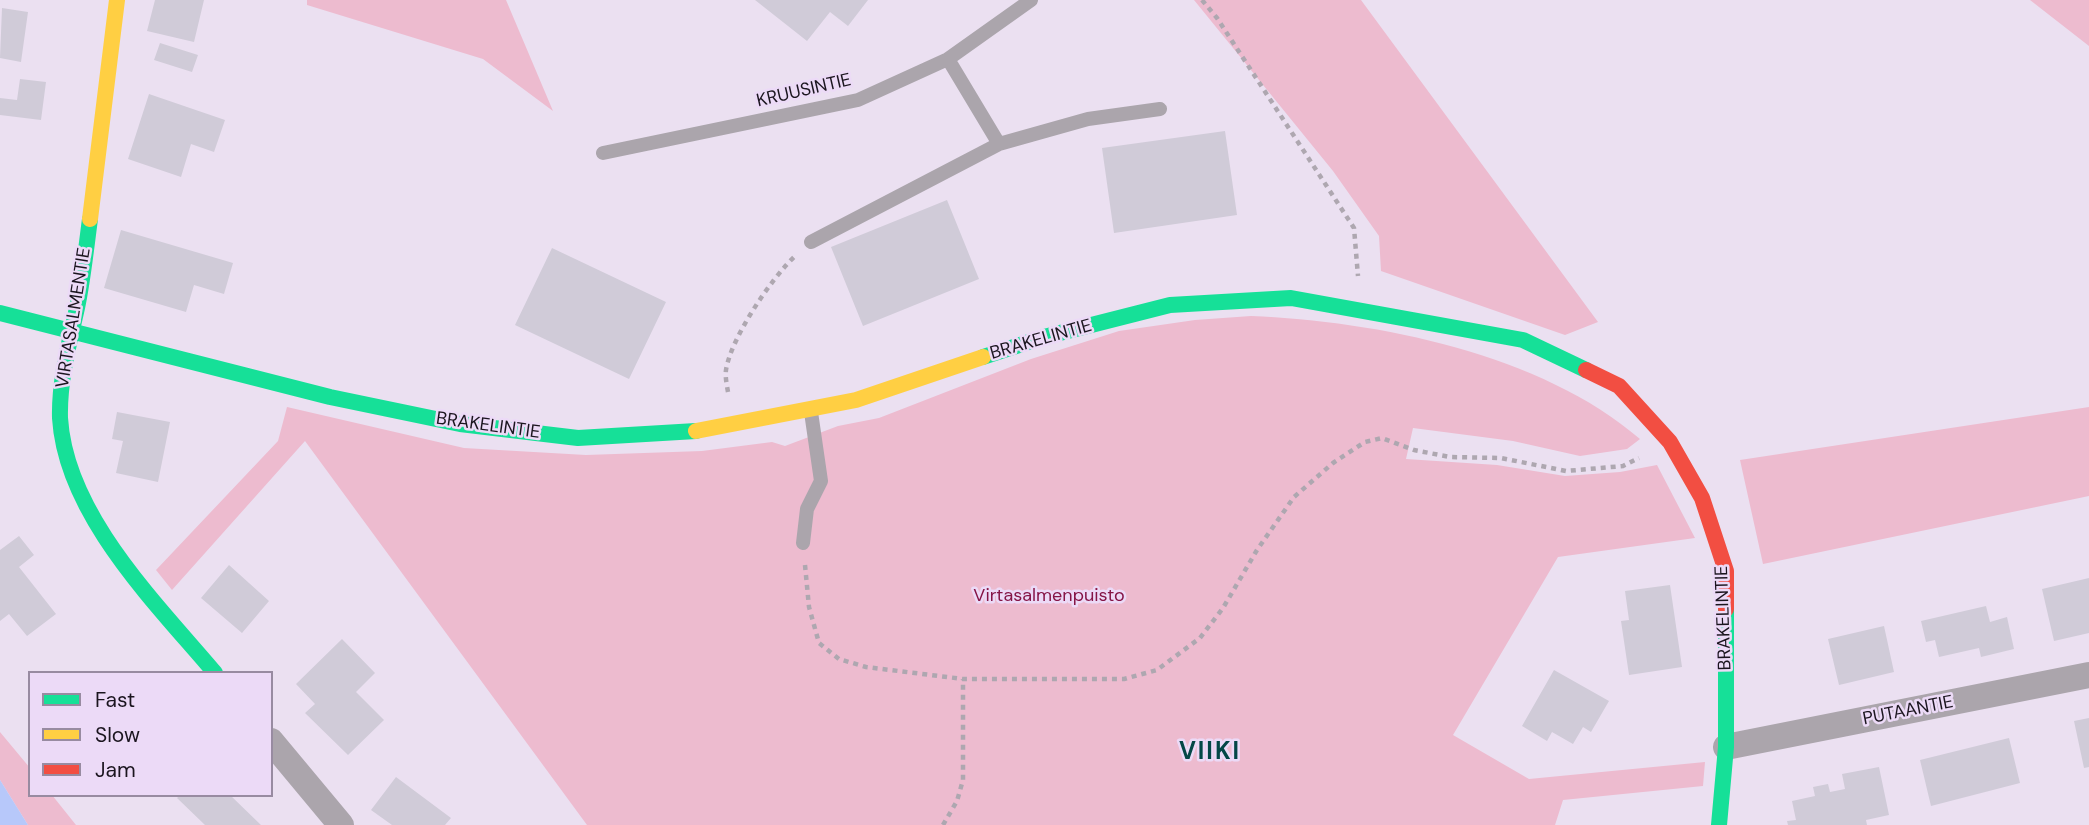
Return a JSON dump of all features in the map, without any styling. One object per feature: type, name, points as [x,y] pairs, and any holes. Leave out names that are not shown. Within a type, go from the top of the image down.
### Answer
[{"type":"street","name":"VIRTASALMENTIE","points":[[117,0],[80,287],[64,364],[61,405],[67,458],[87,509],[115,551],[213,671]]},
{"type":"street","name":"BRAKELINTIE","points":[[0,313],[330,397],[460,424],[578,438],[703,431],[856,400],[1044,337],[1170,305],[1291,298],[1523,340],[1619,386],[1670,442],[1702,498],[1726,571],[1726,747],[1719,825]]},
{"type":"street","name":"PUTAANTIE","points":[[1726,747],[2089,675]]},
{"type":"street","points":[[273,743],[341,825]]},
{"type":"lane","name":"KRUUSINTIE","points":[[603,153],[858,100],[948,59],[1031,0]]},
{"type":"lane","points":[[948,59],[999,144]]},
{"type":"lane","points":[[811,242],[999,144],[1088,119],[1160,109]]},
{"type":"lane","points":[[803,543],[807,509],[821,481],[810,409]]},
{"type":"path","points":[[1202,0],[1353,228],[1359,309]]},
{"type":"path","points":[[728,397],[726,370],[745,324],[778,273],[811,242]]},
{"type":"path","points":[[1344,274],[1358,276]]},
{"type":"path","points":[[716,398],[738,396]]},
{"type":"path","points":[[803,543],[809,607],[819,643],[839,659],[866,667],[963,679],[1124,679],[1157,670],[1200,638],[1223,608],[1257,550],[1294,497],[1333,463],[1365,442],[1382,438],[1414,450],[1450,457],[1501,458],[1566,471],[1623,466],[1670,442]]},
{"type":"path","points":[[943,825],[957,801],[963,780],[963,679]]},
{"type":"green space","points":[[307,0],[506,0],[553,111],[483,59],[307,5]]},
{"type":"green space","points":[[1194,0],[1361,0],[1598,322],[1565,335],[1381,271],[1379,236],[1333,171]]},
{"type":"green space","points":[[2030,0],[2089,0],[2089,46]]},
{"type":"green space","name":"Virtasalmenpuisto","points":[[1251,316],[1351,325],[1456,348],[1507,364],[1556,385],[1600,410],[1640,439],[1627,449],[1580,456],[1513,441],[1413,428],[1406,459],[1497,465],[1565,476],[1620,472],[1657,465],[1695,538],[1558,557],[1453,735],[1529,779],[1705,762],[1703,786],[1563,800],[1555,825],[587,825],[305,441],[172,590],[156,570],[278,441],[287,407],[464,448],[586,455],[702,451],[772,442],[785,446],[838,426],[879,418],[1031,359],[1119,331],[1195,320]]},
{"type":"green space","points":[[2089,407],[2089,496],[1763,564],[1740,460]]},
{"type":"green space","points":[[0,732],[28,766],[28,797],[54,797],[76,825],[28,825],[0,780]]},
{"type":"water","points":[[0,780],[28,825],[0,825]]},
{"type":"building","points":[[155,0],[204,0],[194,42],[147,31]]},
{"type":"building","points":[[755,0],[868,0],[848,26],[830,12],[807,41]]},
{"type":"building","points":[[2,8],[28,12],[21,62],[0,58]]},
{"type":"building","points":[[160,43],[198,55],[192,72],[154,60]]},
{"type":"building","points":[[20,79],[46,82],[41,120],[0,115],[0,98],[17,100]]},
{"type":"building","points":[[149,94],[225,120],[214,152],[191,144],[181,177],[128,159]]},
{"type":"building","points":[[1225,131],[1237,215],[1114,233],[1102,148]]},
{"type":"building","points":[[947,200],[979,279],[863,326],[831,247]]},
{"type":"building","points":[[121,230],[233,263],[224,294],[194,285],[186,312],[104,288]]},
{"type":"building","points":[[552,248],[666,302],[629,379],[515,325]]},
{"type":"building","points":[[117,412],[170,422],[158,482],[116,473],[123,441],[112,439]]},
{"type":"building","points":[[19,536],[34,555],[19,567],[56,614],[27,636],[9,614],[0,621],[0,550]]},
{"type":"building","points":[[229,565],[269,601],[242,633],[201,598]]},
{"type":"building","points":[[2089,578],[2089,633],[2054,641],[2042,589]]},
{"type":"building","points":[[1670,585],[1682,667],[1629,675],[1621,621],[1629,620],[1625,591]]},
{"type":"building","points":[[1986,606],[1990,622],[2007,617],[2014,649],[1981,657],[1979,648],[1939,657],[1935,640],[1926,642],[1921,621]]},
{"type":"building","points":[[1884,626],[1894,672],[1839,685],[1828,639]]},
{"type":"building","points":[[342,639],[375,673],[356,692],[384,720],[348,755],[305,713],[315,704],[296,684]]},
{"type":"building","points":[[1554,670],[1609,701],[1591,732],[1583,727],[1573,744],[1552,732],[1547,741],[1522,726]]},
{"type":"building","points":[[2089,718],[2089,767],[2084,768],[2074,721]]},
{"type":"building","points":[[2009,738],[2020,783],[1931,806],[1920,760]]},
{"type":"building","points":[[1879,767],[1889,815],[1866,820],[1867,825],[1788,825],[1787,821],[1796,820],[1792,801],[1815,796],[1813,787],[1828,784],[1830,792],[1845,789],[1842,774]]},
{"type":"building","points":[[396,777],[451,818],[445,825],[392,825],[371,810]]},
{"type":"building","points":[[232,797],[261,825],[205,825],[177,798]]},
{"type":"traffic: fast","points":[[90,219],[81,286],[61,390],[60,418],[66,454],[78,489],[118,556],[213,671]]},
{"type":"traffic: fast","points":[[983,357],[1044,337],[1170,305],[1291,298],[1523,340],[1586,370]]},
{"type":"traffic: fast","points":[[0,313],[330,397],[460,424],[578,438],[696,431]]},
{"type":"traffic: fast","points":[[1719,825],[1726,747],[1726,609]]},
{"type":"traffic: slow","points":[[90,219],[117,0]]},
{"type":"traffic: slow","points":[[696,431],[856,400],[983,357]]},
{"type":"traffic: jam","points":[[1586,370],[1619,386],[1670,442],[1702,498],[1726,571],[1726,609]]},
{"type":"district","name":"VIIKI","points":[[1210,753]]}]
